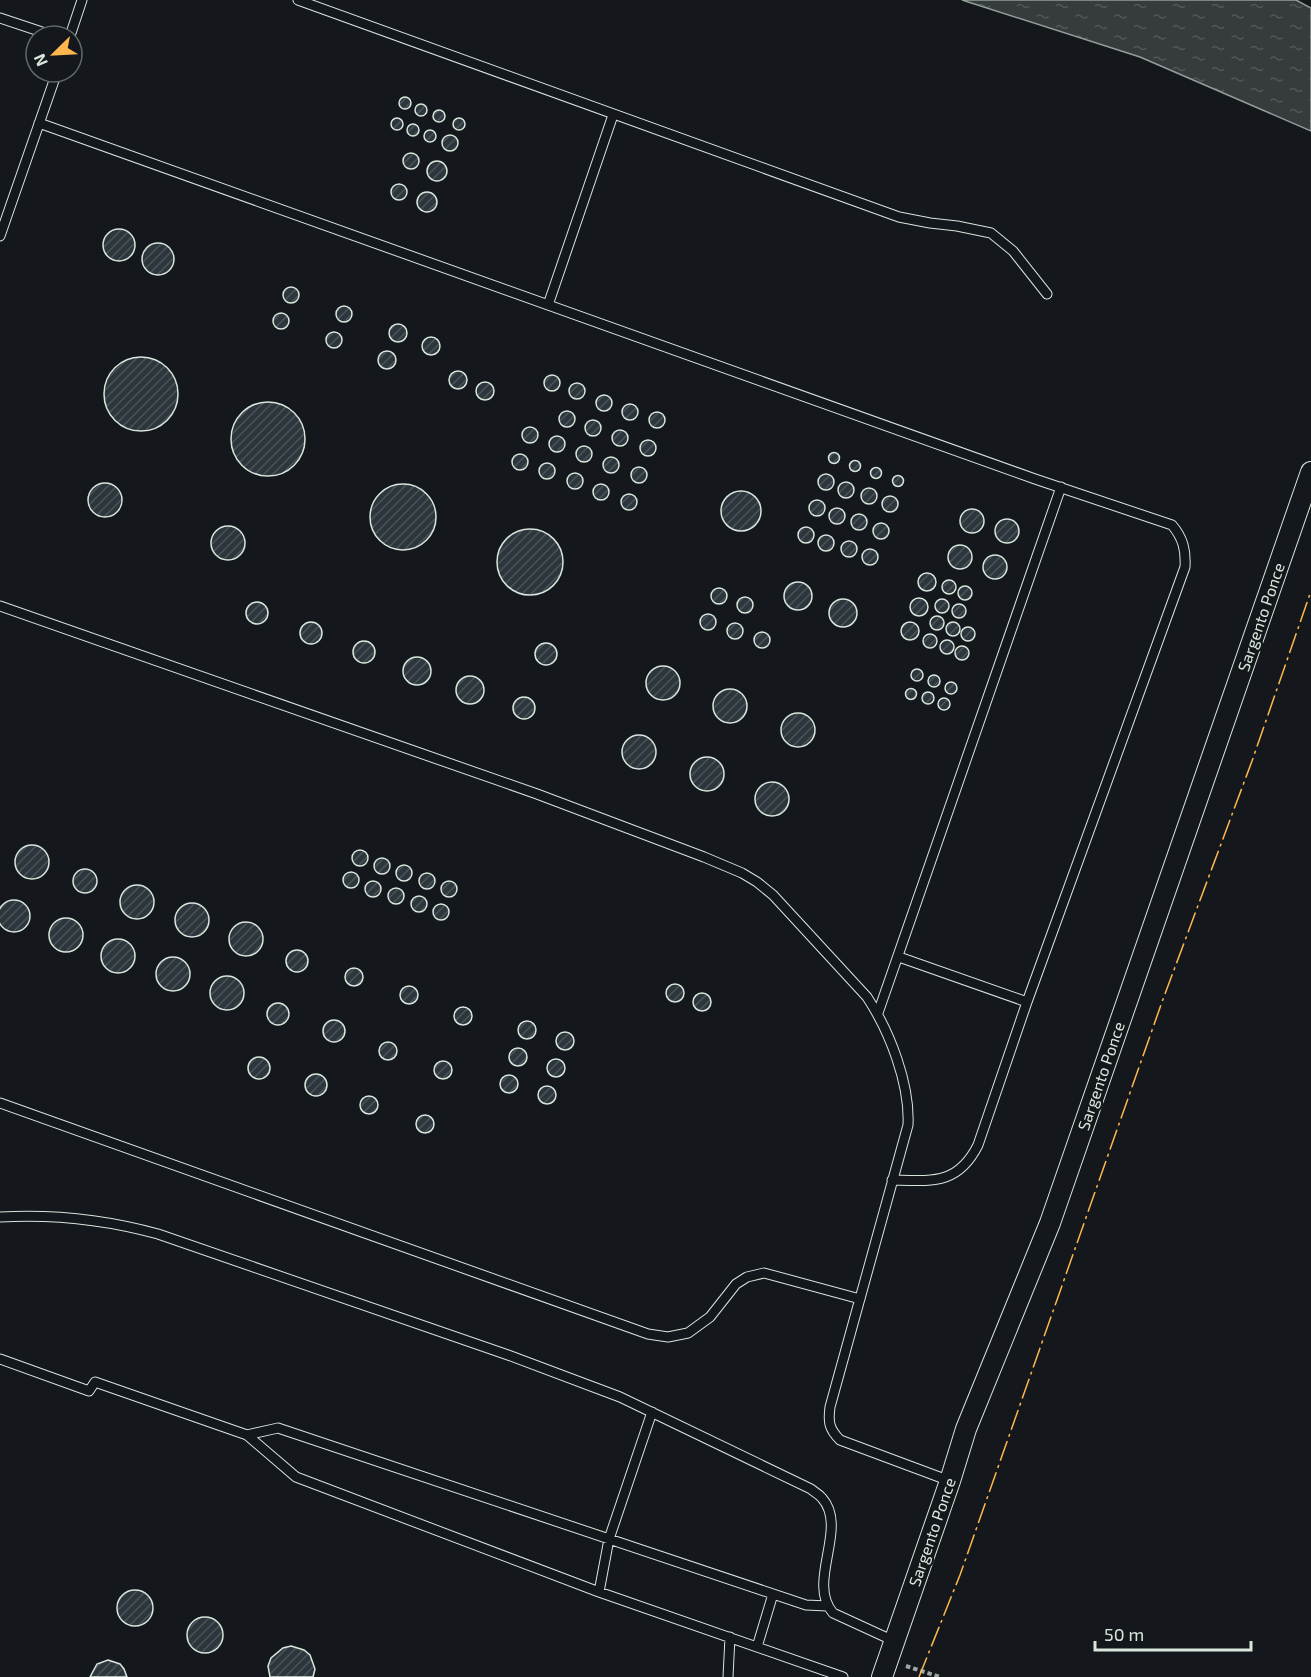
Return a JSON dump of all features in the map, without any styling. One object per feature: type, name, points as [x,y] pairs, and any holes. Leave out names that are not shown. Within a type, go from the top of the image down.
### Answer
[{"type":"street","name":"Sargento Ponce","points":[[885,1669],[966,1429],[1050,1222],[1311,472]]},
{"type":"lane","points":[[74,24],[82,0]]},
{"type":"lane","points":[[298,0],[899,217],[991,233],[1013,251],[1047,294]]},
{"type":"lane","points":[[0,18],[24,26]]},
{"type":"lane","points":[[0,236],[53,84]]},
{"type":"lane","points":[[548,305],[613,115]]},
{"type":"lane","points":[[39,123],[1172,525],[1180,535],[1186,552],[1185,567],[1027,1002],[978,1145],[971,1159],[961,1169],[946,1178],[935,1181],[892,1179]]},
{"type":"lane","points":[[878,1013],[1061,487]]},
{"type":"lane","points":[[0,606],[537,794],[704,856],[742,873],[773,895],[867,997],[878,1013],[904,1083],[909,1107],[908,1125],[830,1407],[828,1422],[832,1432],[840,1440],[950,1481]]},
{"type":"lane","points":[[899,957],[1027,1002]]},
{"type":"lane","points":[[0,1103],[648,1334],[668,1337],[688,1333],[710,1317],[736,1284],[747,1277],[764,1272],[861,1299]]},
{"type":"lane","points":[[0,1217],[69,1218],[131,1227],[158,1234],[508,1355],[620,1397],[652,1412],[811,1489],[823,1498],[828,1508],[831,1525],[823,1594],[827,1606],[833,1613],[894,1641]]},
{"type":"lane","points":[[0,1359],[89,1391],[94,1382],[247,1435],[296,1477],[599,1592],[843,1677]]},
{"type":"lane","points":[[599,1592],[609,1539],[652,1412]]},
{"type":"lane","points":[[247,1435],[278,1428],[806,1605],[827,1606]]},
{"type":"lane","points":[[757,1647],[773,1594]]},
{"type":"lane","points":[[728,1677],[730,1637]]},
{"type":"path","points":[[885,1669],[940,1677]]},
{"type":"water","points":[[962,0],[1296,0],[1311,8],[1311,131],[1140,57]]},
{"type":"building","points":[[407,97],[411,103],[407,109],[403,109],[399,101]]},
{"type":"building","points":[[423,104],[427,110],[423,116],[419,116],[415,108]]},
{"type":"building","points":[[441,110],[445,116],[441,122],[437,122],[433,114]]},
{"type":"building","points":[[399,118],[403,124],[399,130],[395,130],[391,122]]},
{"type":"building","points":[[461,118],[465,124],[461,130],[457,130],[453,122]]},
{"type":"building","points":[[415,124],[419,130],[415,136],[411,136],[407,128]]},
{"type":"building","points":[[432,130],[436,136],[432,142],[428,142],[424,134]]},
{"type":"building","points":[[450,135],[456,137],[458,143],[456,149],[450,151],[444,149],[442,143],[444,137]]},
{"type":"building","points":[[411,153],[417,155],[419,161],[417,167],[411,169],[405,167],[403,161],[405,155]]},
{"type":"building","points":[[437,161],[444,164],[447,171],[444,178],[437,181],[430,178],[427,171],[430,164]]},
{"type":"building","points":[[399,184],[405,186],[407,192],[405,198],[399,200],[393,198],[391,192],[393,186]]},
{"type":"building","points":[[427,192],[434,195],[437,202],[434,209],[427,212],[420,209],[417,202],[420,195]]},
{"type":"building","points":[[119,229],[130,234],[135,245],[130,256],[119,261],[108,256],[103,245],[108,234]]},
{"type":"building","points":[[158,243],[170,247],[174,259],[170,271],[158,275],[146,271],[142,259],[146,247]]},
{"type":"building","points":[[288,287],[294,287],[299,295],[297,301],[288,303],[283,298],[283,292]]},
{"type":"building","points":[[341,306],[347,306],[352,314],[350,320],[341,322],[336,317],[336,311]]},
{"type":"building","points":[[278,313],[284,313],[289,321],[287,327],[278,329],[273,324],[273,318]]},
{"type":"building","points":[[394,324],[402,324],[407,329],[405,340],[394,342],[389,337],[389,329]]},
{"type":"building","points":[[331,332],[337,332],[342,340],[340,346],[331,348],[326,343],[326,337]]},
{"type":"building","points":[[427,337],[435,337],[440,342],[438,353],[427,355],[422,350],[422,342]]},
{"type":"building","points":[[383,351],[391,351],[396,356],[394,367],[383,369],[378,364],[378,356]]},
{"type":"building","points":[[141,357],[162,363],[172,373],[178,394],[172,415],[162,425],[141,431],[120,425],[110,415],[104,394],[110,373],[120,363]]},
{"type":"building","points":[[454,371],[462,371],[467,376],[465,387],[454,389],[449,384],[449,376]]},
{"type":"building","points":[[552,375],[558,377],[560,383],[558,389],[552,391],[546,389],[544,383],[546,377]]},
{"type":"building","points":[[481,382],[489,382],[494,387],[492,398],[481,400],[476,395],[476,387]]},
{"type":"building","points":[[577,383],[583,385],[585,391],[583,397],[577,399],[571,397],[569,391],[571,385]]},
{"type":"building","points":[[604,395],[610,397],[612,403],[610,409],[604,411],[598,409],[596,403],[598,397]]},
{"type":"building","points":[[268,402],[289,408],[299,418],[305,439],[299,460],[289,470],[268,476],[247,470],[237,460],[231,439],[237,418],[247,408]]},
{"type":"building","points":[[630,404],[636,406],[638,412],[636,418],[630,420],[624,418],[622,412],[624,406]]},
{"type":"building","points":[[567,411],[573,413],[575,419],[573,425],[567,427],[561,425],[559,419],[561,413]]},
{"type":"building","points":[[657,412],[663,414],[665,420],[663,426],[657,428],[651,426],[649,420],[651,414]]},
{"type":"building","points":[[593,420],[599,422],[601,428],[599,434],[593,436],[587,434],[585,428],[587,422]]},
{"type":"building","points":[[530,427],[536,429],[538,435],[536,441],[530,443],[524,441],[522,435],[524,429]]},
{"type":"building","points":[[620,430],[626,432],[628,438],[626,444],[620,446],[614,444],[612,438],[614,432]]},
{"type":"building","points":[[557,436],[563,438],[565,444],[563,450],[557,452],[551,450],[549,444],[551,438]]},
{"type":"building","points":[[648,440],[654,442],[656,448],[654,454],[648,456],[642,454],[640,448],[642,442]]},
{"type":"building","points":[[584,446],[590,448],[592,454],[590,460],[584,462],[578,460],[576,454],[578,448]]},
{"type":"building","points":[[834,452],[840,458],[834,464],[828,458]]},
{"type":"building","points":[[520,454],[526,456],[528,462],[526,468],[520,470],[514,468],[512,462],[514,456]]},
{"type":"building","points":[[611,457],[617,459],[619,465],[617,471],[611,473],[605,471],[603,465],[605,459]]},
{"type":"building","points":[[855,460],[861,466],[855,472],[849,466]]},
{"type":"building","points":[[547,463],[553,465],[555,471],[553,477],[547,479],[541,477],[539,471],[541,465]]},
{"type":"building","points":[[639,467],[645,469],[647,475],[645,481],[639,483],[633,481],[631,475],[633,469]]},
{"type":"building","points":[[876,467],[882,473],[876,479],[870,473]]},
{"type":"building","points":[[575,473],[581,475],[583,481],[581,487],[575,489],[569,487],[567,481],[569,475]]},
{"type":"building","points":[[823,474],[829,474],[834,482],[832,488],[823,490],[818,485],[818,479]]},
{"type":"building","points":[[898,475],[904,481],[898,487],[892,481]]},
{"type":"building","points":[[843,482],[849,482],[854,490],[852,496],[843,498],[838,493],[838,487]]},
{"type":"building","points":[[105,483],[117,488],[122,500],[117,512],[105,517],[93,512],[88,500],[93,488]]},
{"type":"building","points":[[403,484],[416,487],[426,494],[433,504],[436,517],[433,530],[426,540],[416,547],[403,550],[390,547],[380,540],[373,530],[370,517],[373,504],[380,494],[390,487]]},
{"type":"building","points":[[601,484],[607,486],[609,492],[607,498],[601,500],[595,498],[593,492],[595,486]]},
{"type":"building","points":[[866,488],[872,488],[877,496],[875,502],[866,504],[861,499],[861,493]]},
{"type":"building","points":[[741,491],[755,497],[761,511],[755,525],[741,531],[727,525],[721,511],[727,497]]},
{"type":"building","points":[[629,494],[635,496],[637,502],[635,508],[629,510],[623,508],[621,502],[623,496]]},
{"type":"building","points":[[887,496],[893,496],[898,504],[896,510],[887,512],[882,507],[882,501]]},
{"type":"building","points":[[814,500],[820,500],[825,508],[823,514],[814,516],[809,511],[809,505]]},
{"type":"building","points":[[834,508],[840,508],[845,516],[843,522],[834,524],[829,519],[829,513]]},
{"type":"building","points":[[972,509],[977,510],[983,516],[983,526],[977,532],[972,533],[967,532],[961,526],[960,521],[961,516],[967,510]]},
{"type":"building","points":[[856,514],[862,514],[867,522],[865,528],[856,530],[851,525],[851,519]]},
{"type":"building","points":[[1007,519],[1012,520],[1018,526],[1018,536],[1012,542],[1007,543],[1002,542],[996,536],[995,531],[996,526],[1002,520]]},
{"type":"building","points":[[878,523],[884,523],[889,531],[887,537],[878,539],[873,534],[873,528]]},
{"type":"building","points":[[228,526],[240,531],[245,543],[240,555],[228,560],[216,555],[211,543],[216,531]]},
{"type":"building","points":[[803,527],[809,527],[814,535],[812,541],[803,543],[798,538],[798,532]]},
{"type":"building","points":[[530,529],[543,532],[553,539],[560,549],[563,562],[560,575],[553,585],[543,592],[530,595],[517,592],[507,585],[500,575],[497,562],[500,549],[507,539],[517,532]]},
{"type":"building","points":[[823,535],[829,535],[834,543],[832,549],[823,551],[818,546],[818,540]]},
{"type":"building","points":[[846,541],[852,541],[857,549],[855,555],[846,557],[841,552],[841,546]]},
{"type":"building","points":[[960,545],[965,546],[971,552],[971,562],[965,568],[960,569],[955,568],[949,562],[948,557],[949,552],[955,546]]},
{"type":"building","points":[[867,549],[873,549],[878,557],[876,563],[867,565],[862,560],[862,554]]},
{"type":"building","points":[[995,555],[1000,556],[1006,562],[1006,572],[1000,578],[995,579],[990,578],[984,572],[983,567],[984,562],[990,556]]},
{"type":"building","points":[[927,573],[933,576],[936,582],[933,588],[927,591],[921,588],[918,582],[921,576]]},
{"type":"building","points":[[949,580],[954,582],[956,587],[954,592],[949,594],[944,592],[942,587],[944,582]]},
{"type":"building","points":[[798,582],[808,586],[812,596],[808,606],[798,610],[788,606],[784,596],[788,586]]},
{"type":"building","points":[[965,586],[970,588],[972,593],[970,598],[965,600],[960,598],[958,593],[960,588]]},
{"type":"building","points":[[719,588],[725,590],[727,596],[725,602],[719,604],[713,602],[711,596],[713,590]]},
{"type":"building","points":[[745,597],[751,599],[753,605],[751,611],[745,613],[739,611],[737,605],[739,599]]},
{"type":"building","points":[[919,598],[925,601],[928,607],[925,613],[919,616],[913,613],[910,607],[913,601]]},
{"type":"building","points":[[843,599],[853,603],[857,613],[853,623],[843,627],[833,623],[829,613],[833,603]]},
{"type":"building","points":[[942,599],[947,601],[949,606],[947,611],[942,613],[937,611],[935,606],[937,601]]},
{"type":"building","points":[[257,602],[265,605],[268,613],[265,621],[257,624],[249,621],[246,613],[249,605]]},
{"type":"building","points":[[959,604],[964,606],[966,611],[964,616],[959,618],[954,616],[952,611],[954,606]]},
{"type":"building","points":[[708,614],[714,616],[716,622],[714,628],[708,630],[702,628],[700,622],[702,616]]},
{"type":"building","points":[[937,616],[942,618],[944,623],[942,628],[937,630],[932,628],[930,623],[932,618]]},
{"type":"building","points":[[311,622],[319,625],[322,633],[319,641],[311,644],[303,641],[300,633],[303,625]]},
{"type":"building","points":[[910,622],[916,625],[919,631],[916,637],[910,640],[904,637],[901,631],[904,625]]},
{"type":"building","points":[[953,622],[958,624],[960,629],[958,634],[953,636],[948,634],[946,629],[948,624]]},
{"type":"building","points":[[735,623],[741,625],[743,631],[741,637],[735,639],[729,637],[727,631],[729,625]]},
{"type":"building","points":[[968,627],[973,629],[975,634],[973,639],[968,641],[963,639],[961,634],[963,629]]},
{"type":"building","points":[[762,632],[768,634],[770,640],[768,646],[762,648],[756,646],[754,640],[756,634]]},
{"type":"building","points":[[930,634],[935,636],[937,641],[935,646],[930,648],[925,646],[923,641],[925,636]]},
{"type":"building","points":[[947,640],[952,642],[954,647],[952,652],[947,654],[942,652],[940,647],[942,642]]},
{"type":"building","points":[[364,641],[372,644],[375,652],[372,660],[364,663],[356,660],[353,652],[356,644]]},
{"type":"building","points":[[546,643],[554,646],[557,654],[554,662],[546,665],[538,662],[535,654],[538,646]]},
{"type":"building","points":[[962,646],[967,648],[969,653],[967,658],[962,660],[957,658],[955,653],[957,648]]},
{"type":"building","points":[[417,657],[427,661],[431,671],[427,681],[417,685],[407,681],[403,671],[407,661]]},
{"type":"building","points":[[663,666],[675,671],[680,683],[675,695],[663,700],[651,695],[646,683],[651,671]]},
{"type":"building","points":[[917,669],[923,675],[917,681],[911,675]]},
{"type":"building","points":[[934,675],[940,681],[934,687],[928,681]]},
{"type":"building","points":[[470,676],[480,680],[484,690],[480,700],[470,704],[460,700],[456,690],[460,680]]},
{"type":"building","points":[[951,682],[957,688],[951,694],[945,688]]},
{"type":"building","points":[[911,688],[917,694],[911,700],[905,694]]},
{"type":"building","points":[[730,689],[742,694],[747,706],[742,718],[730,723],[718,718],[713,706],[718,694]]},
{"type":"building","points":[[928,692],[934,698],[928,704],[922,698]]},
{"type":"building","points":[[524,697],[532,700],[535,708],[532,716],[524,719],[516,716],[513,708],[516,700]]},
{"type":"building","points":[[944,698],[950,704],[944,710],[938,704]]},
{"type":"building","points":[[798,713],[810,718],[815,730],[810,742],[798,747],[786,742],[781,730],[786,718]]},
{"type":"building","points":[[639,735],[651,740],[656,752],[651,764],[639,769],[627,764],[622,752],[627,740]]},
{"type":"building","points":[[707,757],[719,762],[724,774],[719,786],[707,791],[695,786],[690,774],[695,762]]},
{"type":"building","points":[[772,782],[784,787],[789,799],[784,811],[772,816],[760,811],[755,799],[760,787]]},
{"type":"building","points":[[32,845],[44,850],[49,862],[44,874],[32,879],[20,874],[15,862],[20,850]]},
{"type":"building","points":[[360,850],[368,858],[360,866],[352,858]]},
{"type":"building","points":[[382,858],[390,866],[382,874],[374,866]]},
{"type":"building","points":[[404,865],[412,873],[404,881],[396,873]]},
{"type":"building","points":[[85,869],[90,870],[96,876],[96,886],[90,892],[85,893],[80,892],[74,886],[73,881],[74,876],[80,870]]},
{"type":"building","points":[[351,872],[359,880],[351,888],[343,880]]},
{"type":"building","points":[[427,873],[435,881],[427,889],[419,881]]},
{"type":"building","points":[[373,881],[381,889],[373,897],[365,889]]},
{"type":"building","points":[[449,881],[457,889],[449,897],[441,889]]},
{"type":"building","points":[[137,885],[149,890],[154,902],[149,914],[137,919],[125,914],[120,902],[125,890]]},
{"type":"building","points":[[396,888],[404,896],[396,904],[388,896]]},
{"type":"building","points":[[419,896],[427,904],[419,912],[411,904]]},
{"type":"building","points":[[14,900],[26,904],[30,916],[26,928],[14,932],[2,928],[-2,916],[2,904]]},
{"type":"building","points":[[192,903],[204,908],[209,920],[204,932],[192,937],[180,932],[175,920],[180,908]]},
{"type":"building","points":[[441,904],[449,912],[441,920],[433,912]]},
{"type":"building","points":[[66,918],[78,923],[83,935],[78,947],[66,952],[54,947],[49,935],[54,923]]},
{"type":"building","points":[[246,922],[258,927],[263,939],[258,951],[246,956],[234,951],[229,939],[234,927]]},
{"type":"building","points":[[118,939],[130,944],[135,956],[130,968],[118,973],[106,968],[101,956],[106,944]]},
{"type":"building","points":[[297,950],[305,953],[308,961],[305,969],[297,972],[289,969],[286,961],[289,953]]},
{"type":"building","points":[[173,957],[185,962],[190,974],[185,986],[173,991],[161,986],[156,974],[161,962]]},
{"type":"building","points":[[354,968],[360,971],[363,977],[360,983],[354,986],[348,983],[345,977],[348,971]]},
{"type":"building","points":[[227,976],[239,981],[244,993],[239,1005],[227,1010],[215,1005],[210,993],[215,981]]},
{"type":"building","points":[[675,984],[681,987],[684,993],[681,999],[675,1002],[669,999],[666,993],[669,987]]},
{"type":"building","points":[[409,986],[415,989],[418,995],[415,1001],[409,1004],[403,1001],[400,995],[403,989]]},
{"type":"building","points":[[702,993],[708,996],[711,1002],[708,1008],[702,1011],[696,1008],[693,1002],[696,996]]},
{"type":"building","points":[[278,1003],[286,1006],[289,1014],[286,1022],[278,1025],[270,1022],[267,1014],[270,1006]]},
{"type":"building","points":[[463,1007],[469,1010],[472,1016],[469,1022],[463,1025],[457,1022],[454,1016],[457,1010]]},
{"type":"building","points":[[334,1020],[342,1023],[345,1031],[342,1039],[334,1042],[326,1039],[323,1031],[326,1023]]},
{"type":"building","points":[[527,1021],[533,1024],[536,1030],[533,1036],[527,1039],[521,1036],[518,1030],[521,1024]]},
{"type":"building","points":[[565,1032],[571,1035],[574,1041],[571,1047],[565,1050],[559,1047],[556,1041],[559,1035]]},
{"type":"building","points":[[388,1042],[394,1045],[397,1051],[394,1057],[388,1060],[382,1057],[379,1051],[382,1045]]},
{"type":"building","points":[[518,1048],[524,1051],[527,1057],[524,1063],[518,1066],[512,1063],[509,1057],[512,1051]]},
{"type":"building","points":[[259,1057],[267,1060],[270,1068],[267,1076],[259,1079],[251,1076],[248,1068],[251,1060]]},
{"type":"building","points":[[556,1059],[562,1062],[565,1068],[562,1074],[556,1077],[550,1074],[547,1068],[550,1062]]},
{"type":"building","points":[[443,1061],[449,1064],[452,1070],[449,1076],[443,1079],[437,1076],[434,1070],[437,1064]]},
{"type":"building","points":[[316,1074],[324,1077],[327,1085],[324,1093],[316,1096],[308,1093],[305,1085],[308,1077]]},
{"type":"building","points":[[509,1075],[515,1078],[518,1084],[515,1090],[509,1093],[503,1090],[500,1084],[503,1078]]},
{"type":"building","points":[[547,1086],[553,1089],[556,1095],[553,1101],[547,1104],[541,1101],[538,1095],[541,1089]]},
{"type":"building","points":[[369,1096],[375,1099],[378,1105],[375,1111],[369,1114],[363,1111],[360,1105],[363,1099]]},
{"type":"building","points":[[425,1115],[431,1118],[434,1124],[431,1130],[425,1133],[419,1130],[416,1124],[419,1118]]},
{"type":"building","points":[[135,1590],[148,1595],[153,1608],[148,1621],[135,1626],[122,1621],[117,1608],[122,1595]]},
{"type":"building","points":[[205,1617],[218,1622],[223,1635],[218,1648],[205,1653],[192,1648],[187,1635],[192,1622]]},
{"type":"building","points":[[291,1646],[304,1650],[310,1655],[315,1669],[313,1677],[270,1677],[268,1666],[271,1658],[283,1648]]},
{"type":"building","points":[[108,1660],[120,1664],[127,1677],[90,1677],[97,1664]]},
{"type":"power","points":[[919,1677],[960,1575],[1162,1002],[1252,761],[1311,591]]}]
